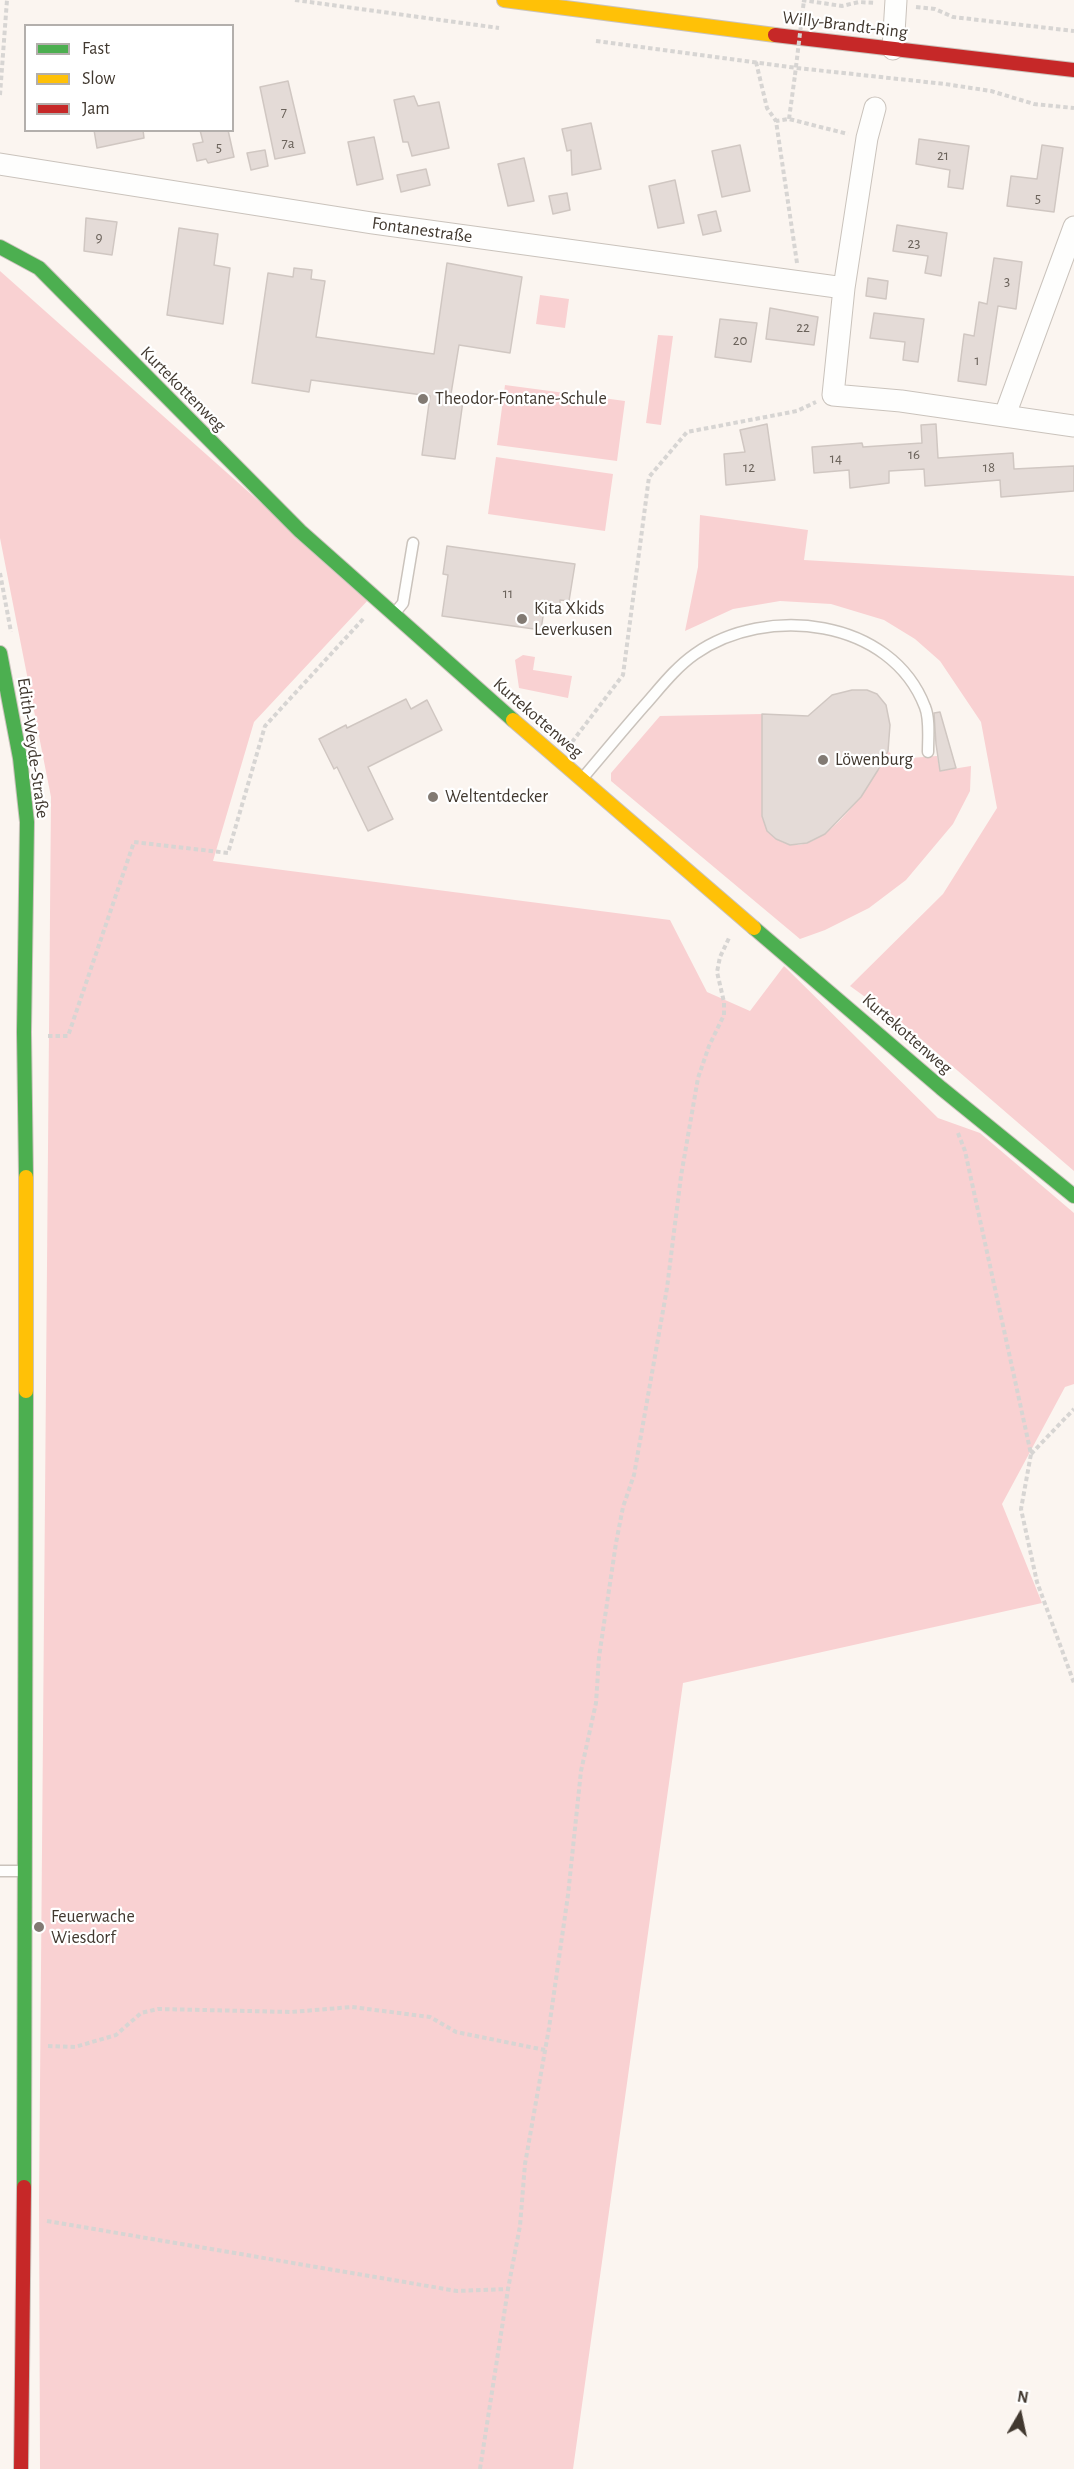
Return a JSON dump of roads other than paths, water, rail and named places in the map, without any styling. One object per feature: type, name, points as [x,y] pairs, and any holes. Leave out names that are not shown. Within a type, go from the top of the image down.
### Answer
[{"type":"street","name":"Willy-Brandt-Ring","points":[[504,0],[1074,70]]},
{"type":"street","points":[[893,49],[896,0]]},
{"type":"street","points":[[875,108],[867,138],[844,288],[833,395],[1005,415],[1074,426]]},
{"type":"street","name":"Fontanestraße","points":[[0,164],[372,223],[844,288]]},
{"type":"street","points":[[1005,415],[1074,227]]},
{"type":"street","name":"Kurtekottenweg","points":[[0,247],[39,268],[292,523],[379,602],[558,760],[941,1088],[1074,1196]]},
{"type":"street","name":"Edith-Weyde-Straße","points":[[0,653],[20,758],[26,813],[24,1032],[26,1984],[21,2469]]},
{"type":"lane","points":[[394,615],[404,603],[413,543]]},
{"type":"lane","points":[[582,779],[671,675],[695,654],[730,635],[771,626],[802,625],[835,630],[862,640],[883,653],[909,675],[926,708],[928,752]]},
{"type":"lane","points":[[0,1871],[25,1871]]},
{"type":"place","name":"Theodor-Fontane-Schule","points":[[423,399]]},
{"type":"place","name":"Kita Xkids Leverkusen","points":[[522,619]]},
{"type":"place","name":"Löwenburg","points":[[823,760]]},
{"type":"place","name":"Weltentdecker","points":[[433,797]]},
{"type":"place","name":"Feuerwache Wiesdorf","points":[[39,1927]]}]
